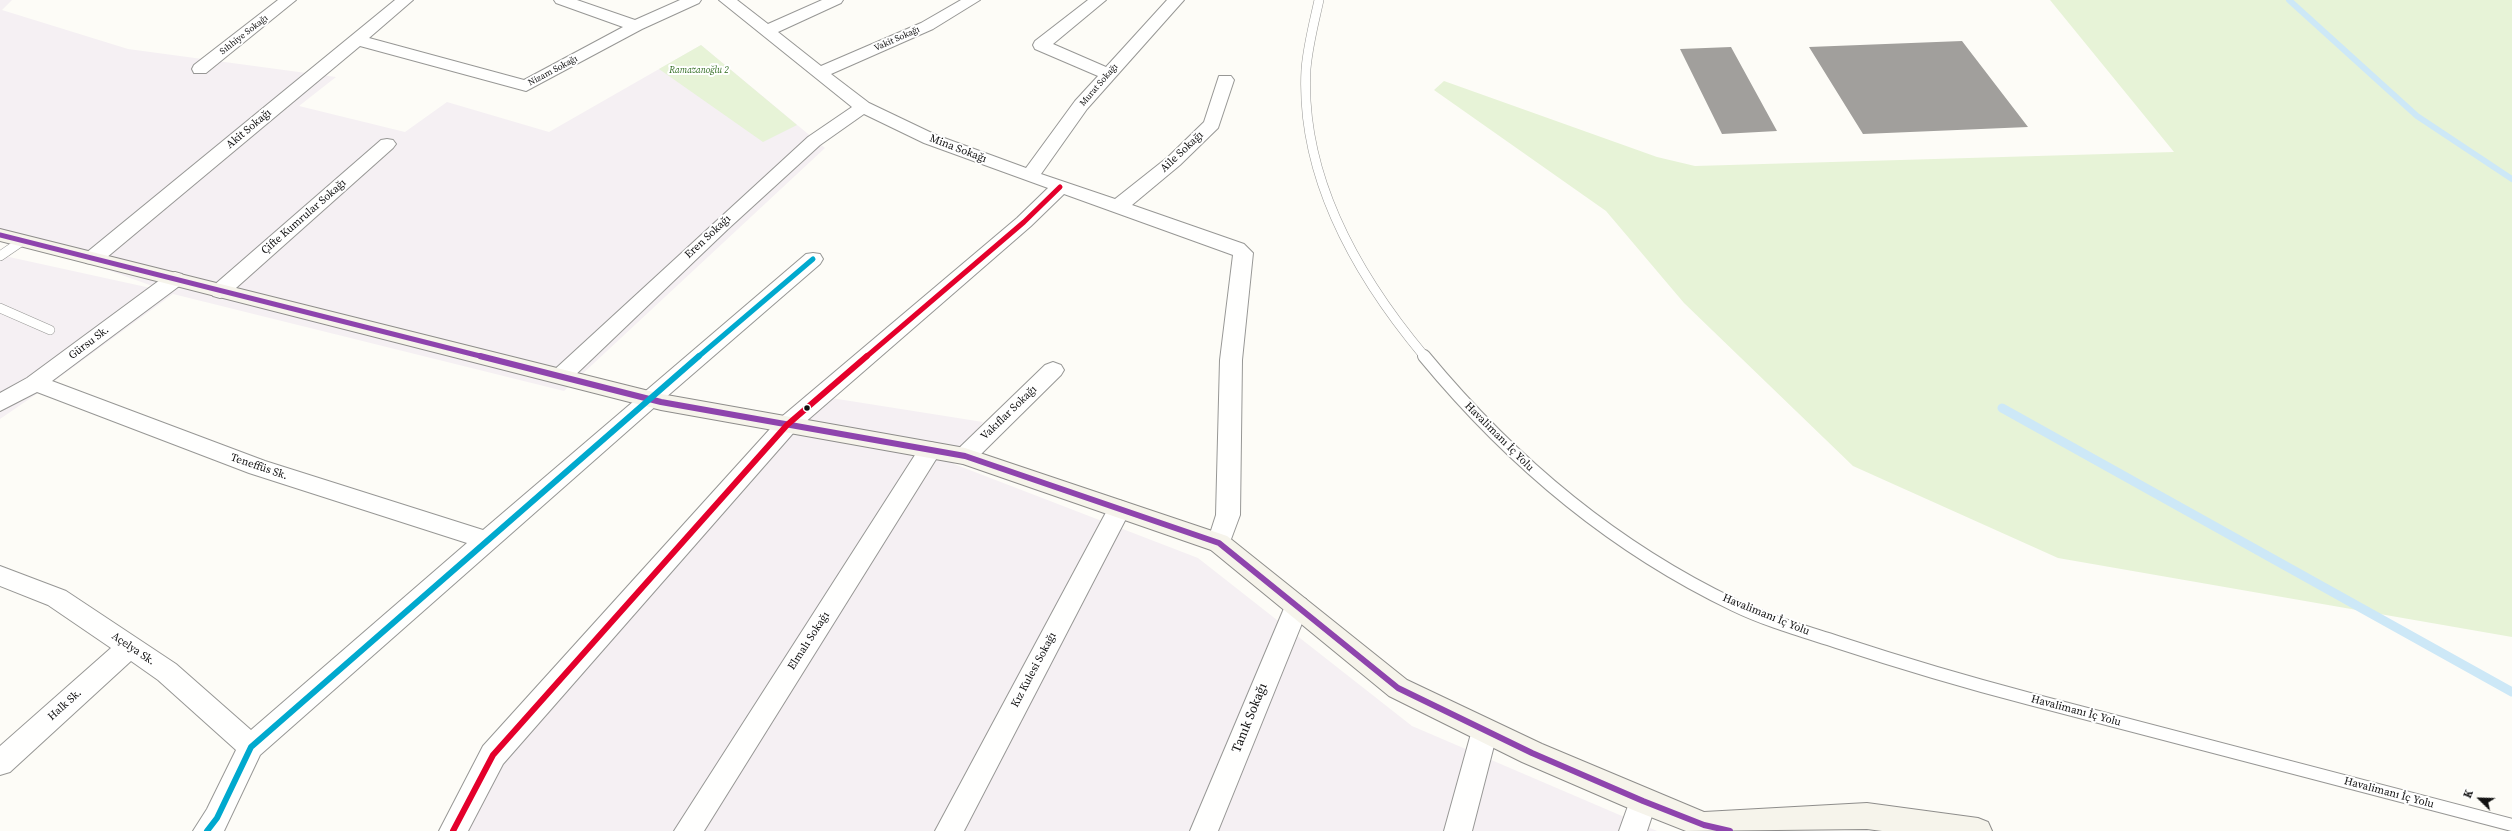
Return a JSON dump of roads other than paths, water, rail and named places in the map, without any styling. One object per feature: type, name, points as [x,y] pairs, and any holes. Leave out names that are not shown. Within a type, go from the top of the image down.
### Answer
[{"type":"main road","points":[[0,235],[649,398],[965,456],[1218,543],[1398,688],[1485,730],[1703,828],[1730,831]]},
{"type":"main road","points":[[1703,828],[1867,816],[1978,831]]},
{"type":"street","name":"Sıhhiye Sokağı","points":[[200,69],[288,0]]},
{"type":"street","name":"Akit Sokağı","points":[[92,258],[405,0]]},
{"type":"street","points":[[562,0],[636,26]]},
{"type":"street","name":"Nizam Sokağı","points":[[357,40],[526,86],[636,26],[693,0]]},
{"type":"street","name":"Mina Sokağı","points":[[727,0],[863,107],[930,139],[1060,187],[1237,248],[1243,253],[1230,360],[1228,515],[1218,543]]},
{"type":"street","points":[[766,31],[835,0]]},
{"type":"street","name":"Vakit Sokağı","points":[[819,73],[927,26],[972,0]]},
{"type":"street","points":[[1098,0],[1041,45],[1109,74]]},
{"type":"street","name":"Murat Sokağı","points":[[1030,176],[1081,105],[1176,0]]},
{"type":"street","name":"Aile Sokağı","points":[[1117,207],[1174,161],[1212,124],[1225,80]]},
{"type":"street","name":"Eren Sokağı","points":[[560,376],[721,225],[814,141],[863,107]]},
{"type":"street","name":"Çifte Kumrular Sokağı","points":[[220,290],[388,144]]},
{"type":"street","points":[[453,831],[493,755],[787,424],[1024,222],[1060,187]]},
{"type":"street","points":[[207,831],[217,818],[251,747],[397,621],[486,540],[649,398],[813,259]]},
{"type":"street","name":"Gürsu Sk.","points":[[0,403],[35,383],[174,279]]},
{"type":"street","name":"Vakıflar Sokağı","points":[[965,456],[1053,370]]},
{"type":"street","name":"Teneffüs Sk.","points":[[35,383],[257,467],[486,540]]},
{"type":"street","name":"Elmalı Sokağı","points":[[688,831],[930,450]]},
{"type":"street","name":"Kız Kulesi Sokağı","points":[[949,831],[1119,509]]},
{"type":"street","name":"Açelya Sk.","points":[[0,576],[57,598],[167,672],[251,747]]},
{"type":"street","name":"Tanık Sokağı","points":[[1204,831],[1296,606]]},
{"type":"street","name":"Halk Sk.","points":[[0,763],[129,647]]},
{"type":"street","points":[[1458,831],[1485,730]]},
{"type":"street","points":[[1633,831],[1643,801]]},
{"type":"lane","name":"Havalimanı İç Yolu","points":[[1319,0],[1306,71],[1307,109],[1315,159],[1326,194],[1342,236],[1362,274],[1384,307],[1427,362],[1480,422],[1510,451],[1585,514],[1686,578],[1734,604],[1776,622],[1942,674],[2512,825]]},
{"type":"lane","points":[[0,256],[22,241]]},
{"type":"lane","points":[[0,308],[50,330]]},
{"type":"waterway","points":[[2289,0],[2417,116],[2512,179]]},
{"type":"waterway","points":[[2002,408],[2512,692]]},
{"type":"park label","name":"Ramazanoğlu 2","points":[[699,71]]}]
